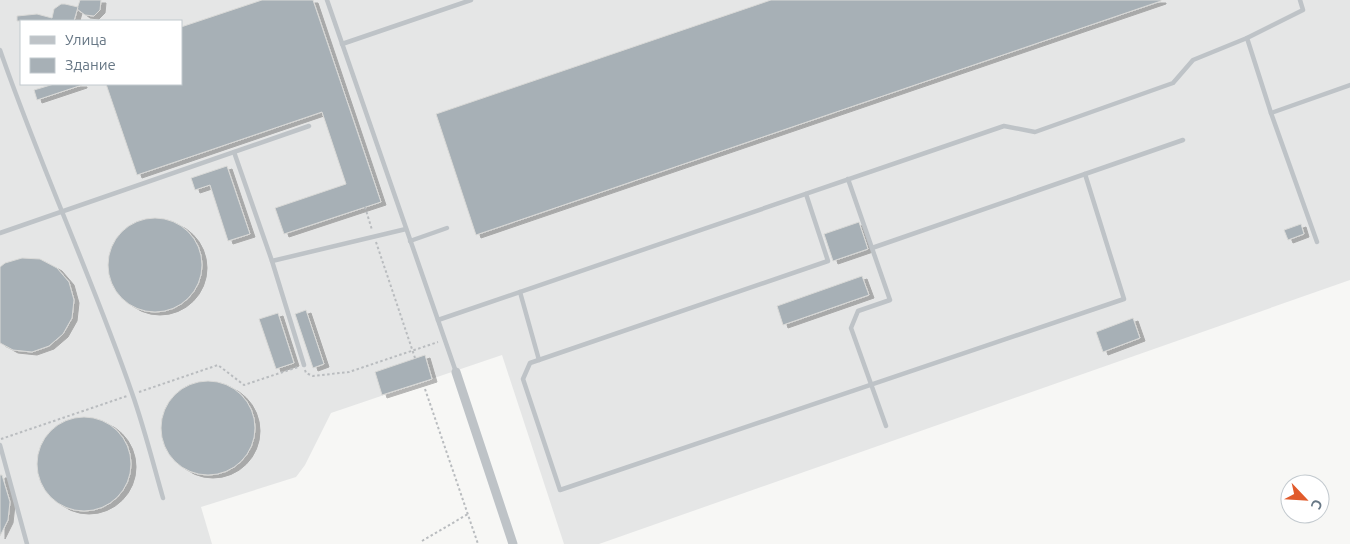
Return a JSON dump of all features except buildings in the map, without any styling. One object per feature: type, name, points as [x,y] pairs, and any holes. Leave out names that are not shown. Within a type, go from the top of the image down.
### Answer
[{"type":"street","points":[[456,372],[513,544]]},
{"type":"lane","points":[[327,0],[456,372]]},
{"type":"lane","points":[[342,44],[471,0]]},
{"type":"lane","points":[[438,320],[1004,126],[1035,132],[1173,83],[1193,60],[1247,38],[1303,10],[1300,0]]},
{"type":"lane","points":[[1247,38],[1271,113],[1318,242]]},
{"type":"lane","points":[[0,50],[22,114],[63,212],[132,394],[164,498]]},
{"type":"lane","points":[[1271,113],[1350,85]]},
{"type":"lane","points":[[0,233],[309,126]]},
{"type":"lane","points":[[872,248],[1183,140]]},
{"type":"lane","points":[[234,152],[272,261],[304,365]]},
{"type":"lane","points":[[806,194],[828,261],[530,363],[523,379],[560,490],[1124,299],[1085,174]]},
{"type":"lane","points":[[848,179],[890,300],[858,311],[851,328],[886,426]]},
{"type":"lane","points":[[410,241],[448,228]]},
{"type":"lane","points":[[272,261],[406,229]]},
{"type":"lane","points":[[520,292],[539,360]]},
{"type":"lane","points":[[0,445],[27,544]]},
{"type":"path","points":[[365,207],[415,358]]},
{"type":"path","points":[[0,439],[218,366],[244,385],[304,365],[306,373],[312,376],[349,372],[445,340]]},
{"type":"path","points":[[425,389],[478,544]]},
{"type":"path","points":[[422,541],[468,514]]},
{"type":"shaded area","points":[[0,0],[1350,0],[1350,280],[599,544],[564,544],[502,355],[331,413],[305,465],[296,477],[201,507],[212,544],[0,544]]}]
